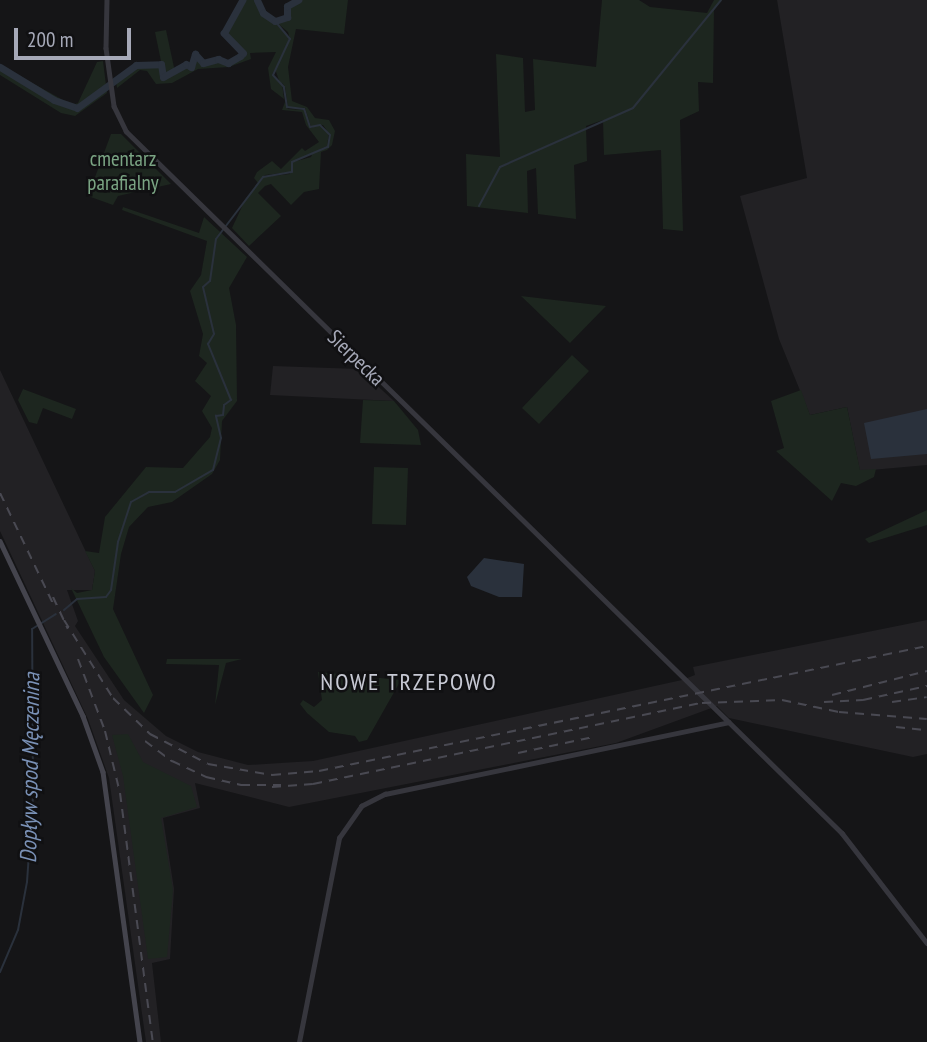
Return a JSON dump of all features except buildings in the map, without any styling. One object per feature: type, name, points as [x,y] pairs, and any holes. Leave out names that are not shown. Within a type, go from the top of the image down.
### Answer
[{"type":"main road","points":[[0,541],[87,727],[106,785],[140,1042]]},
{"type":"street","name":"Sierpecka","points":[[107,0],[110,74],[113,94],[126,131],[842,833],[927,943]]},
{"type":"street","points":[[299,1042],[339,838],[361,807],[384,794],[729,722]]},
{"type":"shaded area","points":[[777,0],[927,0],[927,465],[860,471],[847,407],[810,415],[779,339],[740,196],[807,178]]},
{"type":"shaded area","points":[[273,366],[359,369],[394,401],[270,395]]},
{"type":"shaded area","points":[[0,370],[95,571],[92,590],[67,590],[78,621],[75,626],[124,700],[166,736],[198,752],[248,765],[313,761],[682,680],[695,675],[693,667],[927,620],[927,754],[913,757],[729,718],[717,706],[616,743],[289,807],[195,783],[200,808],[163,818],[174,889],[170,959],[152,963],[161,1042],[146,1042],[109,778],[88,719],[0,531]]},
{"type":"shaded area","points":[[927,409],[927,454],[871,459],[864,423]]},
{"type":"shaded area","points":[[484,558],[524,564],[522,597],[499,597],[471,586],[467,577]]},
{"type":"green space","points":[[242,0],[256,0],[263,14],[286,32],[289,40],[272,75],[280,83],[275,69],[290,39],[288,32],[276,22],[288,18],[289,6],[299,0],[348,0],[344,34],[296,29],[288,67],[292,101],[307,107],[315,118],[329,120],[335,131],[332,145],[327,150],[321,152],[319,189],[304,192],[291,205],[271,184],[265,186],[258,193],[281,216],[249,246],[232,228],[246,198],[264,177],[290,174],[293,162],[311,157],[314,149],[326,149],[330,135],[323,125],[311,127],[305,108],[288,107],[282,83],[284,99],[271,89],[268,68],[276,52],[250,53],[251,59],[229,67],[198,69],[172,83],[156,84],[147,71],[140,70],[117,88],[116,81],[136,66],[161,65],[163,78],[187,64],[191,68],[195,55],[203,63],[219,60],[227,64],[240,57],[244,52],[225,34]]},
{"type":"green space","points":[[602,0],[639,0],[650,7],[707,13],[714,0],[722,0],[714,9],[713,83],[698,82],[699,111],[680,120],[683,231],[663,229],[661,150],[604,155],[603,120],[586,126],[587,161],[574,165],[576,219],[538,214],[536,168],[527,171],[528,213],[467,206],[466,154],[500,157],[496,54],[523,58],[525,112],[535,110],[533,59],[596,67]]},
{"type":"green space","points":[[166,30],[175,72],[164,76],[155,32]]},
{"type":"green space","points":[[103,61],[107,93],[75,116],[61,113],[0,75],[0,65],[72,105],[78,103],[97,62]]},
{"type":"green space","points":[[285,102],[288,109],[304,110],[310,128],[320,125],[329,133],[327,146],[292,162],[291,172],[265,175],[258,183],[254,178],[257,172],[272,161],[281,169],[302,148],[305,151],[319,142],[306,125],[302,112],[282,110]]},
{"type":"green space","name":"cmentarz parafialny","points":[[111,134],[121,134],[171,184],[118,196],[113,205],[88,196]]},
{"type":"green space","points":[[123,207],[199,233],[204,217],[247,257],[229,288],[236,325],[237,401],[222,421],[220,460],[212,474],[172,502],[148,507],[129,527],[121,554],[113,609],[153,695],[144,713],[104,657],[71,588],[77,593],[92,590],[95,571],[85,551],[99,553],[105,517],[146,467],[183,468],[210,437],[212,428],[202,411],[211,396],[195,381],[207,363],[199,356],[203,334],[190,291],[201,275],[207,241],[122,210]]},
{"type":"green space","points":[[521,296],[546,299],[606,306],[570,343]]},
{"type":"green space","points":[[572,355],[589,371],[539,424],[522,408]]},
{"type":"green space","points":[[23,389],[76,409],[72,419],[43,408],[37,424],[29,422],[18,400]]},
{"type":"green space","points":[[801,390],[810,415],[847,407],[860,470],[876,469],[874,477],[856,486],[841,483],[832,501],[776,451],[784,448],[771,401]]},
{"type":"green space","points":[[363,400],[394,401],[418,430],[421,445],[360,443]]},
{"type":"green space","points":[[374,467],[408,468],[406,525],[372,524]]},
{"type":"green space","points":[[927,510],[927,525],[869,543],[865,539]]},
{"type":"green space","points":[[167,659],[242,659],[226,663],[215,705],[219,665],[166,664]]},
{"type":"green space","points":[[318,672],[401,680],[367,740],[359,742],[355,736],[329,732],[300,704],[303,700],[314,707],[322,700]]},
{"type":"green space","points":[[128,734],[143,762],[191,786],[197,807],[161,818],[173,890],[167,957],[148,959],[123,776],[112,735]]},
{"type":"waterway","points":[[0,67],[54,100],[77,108],[136,65],[161,64],[163,77],[186,64],[191,67],[195,54],[203,63],[218,59],[228,63],[240,56],[243,53],[224,33],[242,0]]},
{"type":"waterway","name":"Dopływ spod Męczenina","points":[[257,0],[263,13],[275,21],[287,17],[287,6],[298,0]]},
{"type":"waterway","points":[[479,206],[500,167],[633,108],[721,0]]},
{"type":"waterway","name":"Dopływ spod Męczenina","points":[[64,610],[77,599],[106,597],[111,590],[118,542],[131,502],[149,492],[175,492],[213,470],[221,438],[216,416],[223,415],[224,405],[231,400],[208,344],[214,334],[203,287],[210,281],[216,239],[263,177],[292,172],[292,162],[328,147],[330,135],[320,125],[310,127],[304,109],[287,107],[284,87],[273,75],[290,39],[275,21]]},
{"type":"waterway","name":"Dopływ spod Męczenina","points":[[0,972],[18,930],[27,882],[33,797],[32,629],[56,614]]},
{"type":"railway","points":[[0,493],[55,608]]},
{"type":"railway","points":[[53,597],[68,629]]},
{"type":"railway","points":[[64,620],[113,698],[150,734],[208,764],[272,775],[319,771],[927,646]]},
{"type":"railway","points":[[78,659],[105,731],[120,793],[153,1042]]},
{"type":"railway","points":[[832,695],[927,671]]},
{"type":"railway","points":[[824,702],[863,700],[927,686]]},
{"type":"railway","points":[[892,702],[927,697]]},
{"type":"railway","points":[[272,787],[313,784],[702,703],[782,700],[839,712],[927,719]]},
{"type":"railway","points":[[896,727],[927,730]]},
{"type":"railway","points":[[518,753],[593,737]]},
{"type":"railway","points":[[145,741],[172,761],[206,777],[241,785],[281,785]]},
{"type":"district","name":"NOWE TRZEPOWO","points":[[409,682]]}]
